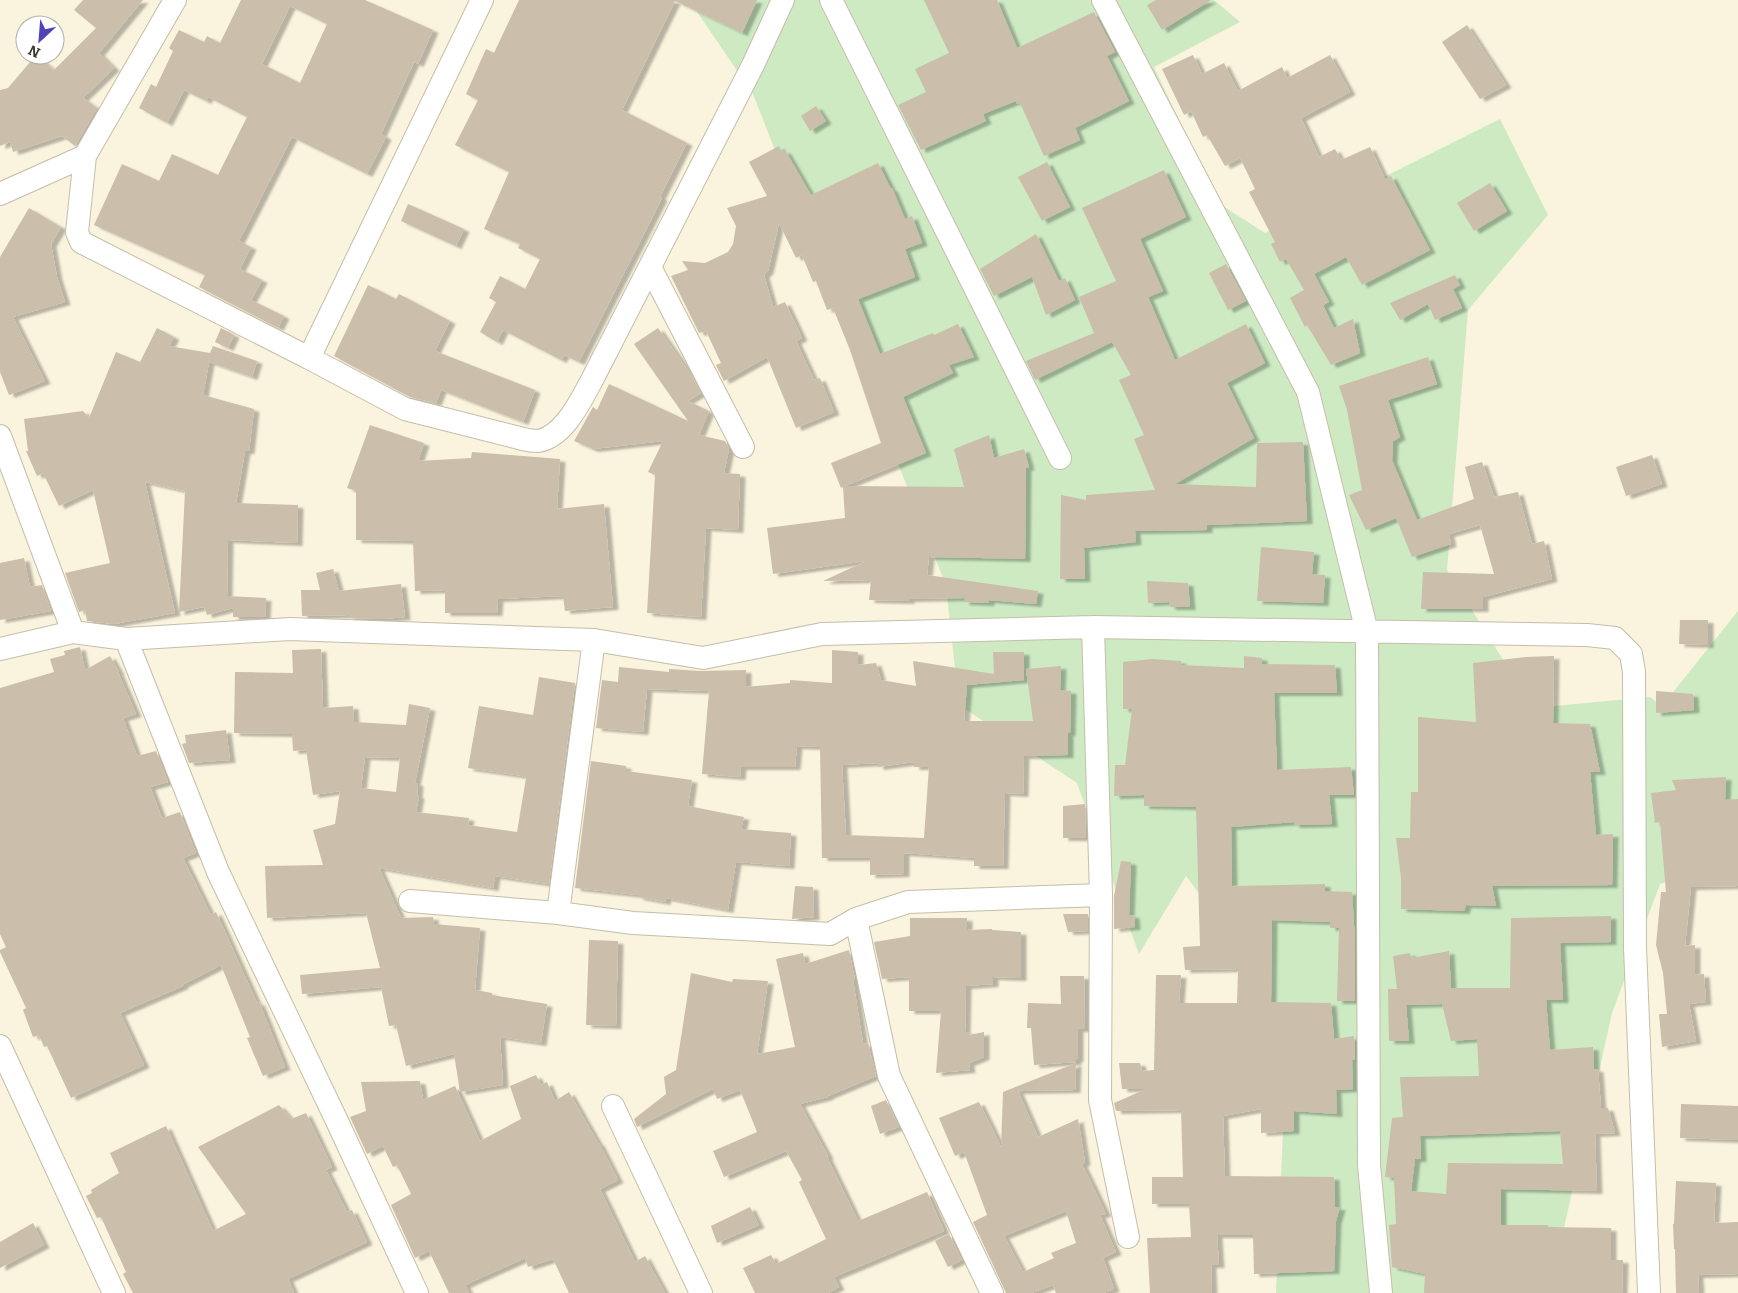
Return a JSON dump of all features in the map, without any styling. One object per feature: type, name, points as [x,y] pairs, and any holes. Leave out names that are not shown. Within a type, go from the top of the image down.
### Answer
[{"type":"street","points":[[175,0],[85,156],[77,232],[81,242],[405,409],[522,439],[538,441],[551,436],[565,424],[592,380],[753,65],[783,0]]},
{"type":"street","points":[[309,358],[482,0]]},
{"type":"street","points":[[830,0],[1060,458]]},
{"type":"street","points":[[1103,0],[1210,201],[1308,392],[1367,632],[1368,1165],[1381,1293]]},
{"type":"street","points":[[0,194],[85,156]]},
{"type":"street","points":[[650,267],[743,447]]},
{"type":"street","points":[[0,436],[73,632]]},
{"type":"street","points":[[1093,627],[1101,895],[1100,1100],[1128,1237]]},
{"type":"street","points":[[0,649],[73,632],[126,639],[290,629],[594,640],[702,658],[822,634],[1093,627],[1587,635],[1615,638],[1631,654],[1634,672],[1635,947],[1649,1293]]},
{"type":"street","points":[[126,639],[218,872],[417,1293]]},
{"type":"street","points":[[558,913],[594,640]]},
{"type":"street","points":[[410,901],[558,913],[633,923],[830,934],[856,919],[908,902],[1101,895]]},
{"type":"street","points":[[856,919],[889,1076],[992,1293]]},
{"type":"street","points":[[0,1046],[114,1293]]},
{"type":"street","points":[[613,1106],[701,1293]]},
{"type":"green space","points":[[689,0],[1214,0],[1240,22],[1154,67],[1218,203],[1265,233],[1384,177],[1500,119],[1548,215],[1468,310],[1447,570],[1533,708],[1650,697],[1662,706],[1738,611],[1738,831],[1734,863],[1660,884],[1612,1013],[1555,1268],[1552,1293],[1276,1293],[1283,1131],[1248,959],[1186,876],[1139,954],[1077,783],[959,705],[946,586],[753,94]]},
{"type":"building","points":[[83,0],[143,0],[99,53],[114,68],[83,98],[97,108],[75,146],[62,136],[13,152],[10,142],[0,146],[0,90],[8,88],[28,65],[48,65],[54,70],[59,65],[65,65],[65,59],[96,28],[74,10]]},
{"type":"building","points":[[241,0],[365,0],[433,30],[418,64],[414,62],[381,134],[386,137],[367,174],[292,137],[239,241],[251,247],[240,269],[262,280],[251,300],[284,316],[278,328],[199,287],[205,275],[94,225],[122,164],[159,181],[172,154],[218,175],[247,117],[208,97],[206,101],[184,90],[167,123],[139,108],[151,84],[156,87],[173,51],[169,48],[179,30],[204,42],[207,36],[220,43]],"holes":[[[290,6],[327,24],[300,83],[262,64]]]},
{"type":"building","points":[[519,0],[757,0],[742,33],[675,1],[622,110],[687,143],[660,197],[662,198],[579,362],[564,355],[561,360],[503,330],[497,342],[480,332],[496,302],[489,298],[500,276],[525,289],[540,259],[518,248],[520,244],[484,229],[509,172],[455,145],[478,100],[466,94],[486,49],[494,53]]},
{"type":"building","points":[[924,0],[997,0],[1017,48],[1094,12],[1115,52],[1107,56],[1129,101],[1075,128],[1080,140],[1044,156],[1020,103],[1017,104],[1016,101],[983,114],[986,121],[921,150],[898,105],[926,92],[915,69],[949,53]]},
{"type":"building","points":[[1156,0],[1211,0],[1162,30],[1147,5]]},
{"type":"building","points":[[1467,25],[1506,85],[1480,99],[1442,42]]},
{"type":"building","points":[[1193,55],[1202,74],[1224,63],[1238,91],[1282,67],[1287,78],[1330,55],[1350,92],[1301,118],[1319,157],[1335,149],[1341,160],[1370,147],[1385,179],[1391,176],[1430,250],[1362,285],[1346,257],[1314,274],[1329,302],[1323,305],[1334,328],[1353,319],[1360,353],[1331,365],[1307,325],[1305,327],[1290,298],[1304,290],[1286,259],[1280,262],[1271,244],[1275,242],[1249,192],[1255,189],[1240,158],[1225,166],[1207,135],[1203,137],[1191,111],[1184,115],[1162,69]]},
{"type":"building","points":[[816,106],[826,121],[810,131],[801,116]]},
{"type":"building","points":[[779,146],[782,152],[785,150],[811,195],[878,163],[892,188],[905,219],[912,216],[922,243],[905,249],[915,277],[858,299],[880,354],[933,333],[934,335],[958,324],[974,357],[949,365],[953,373],[903,397],[926,453],[845,486],[964,487],[954,449],[989,435],[994,458],[1024,449],[1029,467],[1026,468],[1025,559],[929,557],[927,575],[1038,591],[1036,604],[989,600],[989,603],[964,602],[964,598],[909,599],[909,601],[869,600],[871,580],[823,581],[866,561],[773,574],[767,528],[845,518],[843,487],[841,488],[831,463],[881,443],[850,350],[833,308],[827,310],[816,281],[813,282],[802,255],[796,258],[779,223],[768,271],[764,275],[773,307],[785,302],[802,338],[796,341],[814,380],[820,378],[834,412],[796,428],[767,357],[724,381],[716,365],[721,363],[706,331],[699,333],[671,276],[688,270],[682,261],[705,263],[728,252],[733,244],[736,226],[727,208],[767,196],[749,162]]},
{"type":"building","points":[[1047,162],[1070,207],[1042,221],[1018,177]]},
{"type":"building","points":[[1164,170],[1186,217],[1140,239],[1163,291],[1148,297],[1175,360],[1246,324],[1265,363],[1227,383],[1254,438],[1175,484],[1256,487],[1257,443],[1303,442],[1307,521],[1207,525],[1207,530],[1135,531],[1136,542],[1084,548],[1085,579],[1060,579],[1061,495],[1086,500],[1086,495],[1155,490],[1134,439],[1144,435],[1119,380],[1131,375],[1112,342],[1035,380],[1026,361],[1094,333],[1079,297],[1116,281],[1082,208]]},
{"type":"building","points":[[1490,183],[1507,211],[1474,231],[1457,203]]},
{"type":"building","points":[[408,204],[464,229],[456,246],[401,221]]},
{"type":"building","points":[[29,208],[61,227],[51,244],[57,277],[65,302],[13,317],[45,381],[9,395],[0,372],[0,257]]},
{"type":"building","points":[[1036,234],[1059,281],[1065,278],[1075,300],[1046,315],[1032,277],[994,296],[980,269]]},
{"type":"building","points":[[1226,264],[1246,301],[1228,310],[1209,273]]},
{"type":"building","points":[[1455,275],[1460,285],[1453,289],[1462,308],[1435,320],[1428,304],[1400,320],[1390,303]]},
{"type":"building","points":[[368,285],[396,299],[399,294],[450,321],[435,351],[535,390],[523,422],[441,390],[436,403],[410,397],[334,356]]},
{"type":"building","points":[[157,328],[174,337],[169,346],[210,353],[213,346],[257,361],[252,377],[209,362],[203,395],[254,409],[249,451],[245,451],[236,503],[298,505],[297,543],[228,540],[227,596],[266,598],[265,617],[233,617],[233,608],[207,615],[204,607],[179,612],[185,491],[145,482],[175,613],[114,624],[87,621],[85,610],[79,612],[65,573],[110,563],[93,490],[59,506],[43,473],[37,476],[26,451],[28,451],[24,419],[83,411],[89,418],[116,352],[140,362]]},
{"type":"building","points":[[221,328],[234,335],[228,348],[215,342]]},
{"type":"building","points":[[658,328],[693,378],[701,393],[688,401],[709,411],[699,435],[725,441],[729,449],[724,473],[740,474],[738,530],[706,528],[701,617],[647,613],[655,475],[648,472],[663,441],[593,449],[574,441],[593,407],[597,410],[609,384],[688,421],[634,344]]},
{"type":"building","points":[[1428,357],[1437,384],[1388,400],[1400,437],[1393,441],[1392,460],[1417,520],[1474,499],[1465,467],[1482,462],[1494,497],[1518,492],[1532,544],[1544,541],[1552,579],[1483,597],[1483,609],[1421,609],[1423,572],[1494,574],[1480,525],[1449,534],[1451,544],[1412,557],[1396,518],[1366,530],[1349,495],[1362,490],[1347,410],[1339,386]]},
{"type":"building","points":[[370,425],[424,443],[418,461],[471,458],[472,452],[560,459],[557,509],[604,504],[613,607],[565,611],[563,596],[498,599],[497,613],[445,613],[445,590],[415,591],[413,541],[356,540],[356,491],[347,488]]},
{"type":"building","points":[[1652,455],[1662,484],[1626,496],[1616,467]]},
{"type":"building","points":[[1261,547],[1314,552],[1312,574],[1325,575],[1323,603],[1257,601]]},
{"type":"building","points":[[24,558],[30,587],[42,585],[51,611],[0,620],[0,563]]},
{"type":"building","points":[[333,569],[339,591],[401,584],[405,617],[383,619],[348,618],[348,615],[302,616],[301,590],[320,590],[316,573]]},
{"type":"building","points":[[1147,581],[1188,583],[1190,607],[1170,607],[1169,602],[1148,603]]},
{"type":"building","points":[[1680,620],[1708,620],[1708,645],[1679,644]]},
{"type":"building","points":[[80,647],[85,670],[110,656],[119,672],[136,714],[123,718],[137,756],[156,751],[168,782],[150,787],[162,818],[180,812],[196,853],[183,858],[211,915],[216,912],[257,1003],[259,1002],[285,1067],[263,1076],[247,1038],[250,1037],[221,965],[183,986],[120,1013],[144,1065],[71,1098],[47,1046],[44,1047],[39,1035],[33,1037],[23,1010],[26,1008],[0,952],[0,950],[6,947],[0,934],[0,688],[54,672],[50,659],[65,655],[64,651]]},
{"type":"building","points":[[321,649],[323,708],[353,706],[354,722],[406,725],[409,704],[430,708],[415,783],[418,783],[417,795],[419,796],[416,812],[469,818],[468,825],[517,832],[526,778],[468,768],[479,706],[533,715],[539,677],[575,683],[549,884],[495,876],[493,888],[379,868],[401,918],[433,917],[434,924],[480,928],[475,990],[492,993],[492,995],[547,1004],[541,1043],[500,1037],[503,1085],[460,1092],[454,1054],[406,1066],[396,1025],[389,1026],[381,987],[302,994],[300,975],[380,968],[366,913],[267,918],[265,866],[323,865],[313,830],[335,824],[340,791],[313,795],[306,750],[293,751],[292,734],[234,733],[235,672],[293,673],[292,650]],"holes":[[[365,757],[400,758],[396,792],[361,788]]]},
{"type":"building","points":[[832,650],[858,652],[858,665],[876,663],[881,680],[916,686],[913,661],[994,674],[993,652],[1024,652],[1024,680],[967,685],[964,721],[1033,721],[1026,669],[1061,666],[1060,690],[1071,691],[1068,755],[1024,756],[1023,794],[1005,793],[1003,866],[974,866],[974,858],[904,853],[904,874],[870,875],[870,858],[822,858],[820,747],[797,746],[795,767],[741,767],[740,777],[702,774],[709,691],[647,689],[643,732],[596,728],[602,680],[618,682],[619,667],[669,672],[669,669],[701,671],[746,670],[746,687],[790,683],[790,680],[832,683]],"holes":[[[914,762],[914,767],[929,767],[924,838],[846,835],[842,765],[878,763],[878,767]]]},
{"type":"building","points":[[1244,656],[1262,658],[1262,664],[1335,665],[1337,693],[1274,693],[1277,770],[1351,767],[1354,795],[1329,795],[1332,824],[1294,825],[1294,822],[1231,827],[1232,886],[1325,884],[1325,891],[1352,892],[1355,941],[1355,1001],[1337,1001],[1339,928],[1330,928],[1330,922],[1272,920],[1271,1002],[1331,1003],[1334,1039],[1354,1036],[1355,1060],[1352,1060],[1353,1089],[1336,1090],[1337,1114],[1294,1111],[1294,1131],[1261,1133],[1261,1109],[1223,1116],[1225,1176],[1334,1177],[1335,1207],[1340,1207],[1336,1221],[1334,1271],[1254,1274],[1253,1235],[1217,1235],[1219,1265],[1211,1265],[1212,1293],[1150,1293],[1147,1238],[1191,1237],[1189,1204],[1152,1204],[1152,1177],[1183,1177],[1181,1110],[1116,1111],[1114,1103],[1146,1089],[1122,1089],[1119,1063],[1140,1063],[1142,1071],[1154,1070],[1156,975],[1181,975],[1179,1003],[1237,1003],[1238,969],[1185,970],[1183,947],[1200,946],[1196,807],[1144,806],[1144,795],[1114,796],[1115,765],[1125,765],[1132,709],[1123,709],[1123,662],[1152,659],[1181,661],[1181,665],[1244,668]]},
{"type":"building","points":[[1554,656],[1553,723],[1590,724],[1600,772],[1590,772],[1596,835],[1613,834],[1612,885],[1492,886],[1496,906],[1466,905],[1464,911],[1401,909],[1401,878],[1396,838],[1410,838],[1411,792],[1418,792],[1418,717],[1476,722],[1473,663]]},
{"type":"building","points":[[1656,691],[1693,694],[1694,710],[1656,713]]},
{"type":"building","points":[[226,730],[230,760],[189,763],[182,744],[186,743],[185,735]]},
{"type":"building","points":[[591,761],[626,766],[626,771],[692,780],[688,806],[744,817],[741,829],[791,833],[789,866],[736,862],[728,910],[666,898],[665,902],[638,897],[638,895],[575,888]]},
{"type":"building","points":[[1726,777],[1725,800],[1738,799],[1738,886],[1691,887],[1685,946],[1695,945],[1695,975],[1704,974],[1706,1002],[1689,1004],[1696,1041],[1662,1047],[1659,1014],[1667,1014],[1663,973],[1656,945],[1661,892],[1666,892],[1660,822],[1655,823],[1651,793],[1676,790],[1672,780]]},
{"type":"building","points":[[1085,804],[1086,838],[1063,838],[1063,806]]},
{"type":"building","points":[[1121,861],[1131,862],[1129,915],[1134,915],[1135,927],[1114,929],[1114,896]]},
{"type":"building","points":[[795,886],[813,887],[814,917],[792,919]]},
{"type":"building","points":[[1063,914],[1088,914],[1088,931],[1068,932]]},
{"type":"building","points":[[1611,916],[1611,942],[1560,943],[1563,1000],[1546,1000],[1550,1050],[1593,1047],[1594,1069],[1598,1069],[1601,1108],[1608,1108],[1615,1133],[1595,1134],[1597,1191],[1501,1189],[1501,1225],[1611,1228],[1611,1260],[1623,1260],[1622,1293],[1424,1293],[1425,1274],[1392,1267],[1389,1225],[1396,1224],[1394,1178],[1385,1177],[1392,1118],[1403,1117],[1400,1077],[1479,1076],[1477,1039],[1451,1041],[1442,1004],[1406,1005],[1409,1041],[1389,1041],[1388,989],[1397,989],[1393,956],[1410,953],[1411,958],[1449,951],[1451,988],[1510,988],[1511,918]],"holes":[[[1560,1131],[1563,1164],[1448,1163],[1446,1194],[1411,1191],[1415,1159],[1421,1159],[1420,1136]]]},
{"type":"building","points":[[910,918],[967,918],[967,930],[992,929],[1021,932],[1021,978],[993,977],[993,984],[966,986],[965,1032],[969,1032],[969,1035],[984,1032],[984,1057],[969,1063],[970,1070],[936,1073],[941,1011],[909,1011],[909,977],[882,979],[874,942],[910,936]]},
{"type":"building","points":[[589,940],[618,941],[616,1026],[586,1025]]},
{"type":"building","points":[[849,950],[855,980],[853,980],[863,1044],[868,1043],[876,1076],[828,1097],[800,1104],[828,1156],[858,1221],[927,1192],[944,1231],[834,1277],[839,1287],[828,1293],[755,1293],[743,1268],[771,1255],[776,1264],[826,1239],[799,1182],[802,1180],[786,1151],[724,1177],[713,1151],[757,1132],[740,1090],[717,1099],[713,1089],[637,1127],[634,1119],[666,1094],[664,1077],[676,1070],[691,973],[732,982],[733,979],[768,981],[757,1054],[795,1047],[776,959],[803,953],[805,964]]},
{"type":"building","points":[[1060,976],[1084,976],[1085,1029],[1078,1029],[1078,1059],[1076,1059],[1076,1062],[1034,1065],[1031,1028],[1027,1028],[1028,1003],[1061,1004]]},
{"type":"building","points":[[1076,1063],[1075,1090],[1018,1091],[1038,1137],[1078,1119],[1085,1162],[1082,1164],[1106,1214],[1100,1215],[1116,1252],[1103,1258],[1114,1289],[1103,1293],[1056,1293],[1053,1285],[1031,1293],[1006,1293],[973,1222],[987,1215],[964,1152],[955,1156],[939,1118],[979,1102],[1001,1147],[1003,1092]],"holes":[[[1066,1211],[1076,1243],[1051,1253],[1054,1258],[1023,1272],[1004,1236]]]},
{"type":"building","points":[[536,1075],[541,1085],[547,1082],[555,1101],[569,1092],[618,1180],[600,1189],[635,1262],[645,1256],[665,1293],[569,1293],[553,1259],[528,1267],[525,1258],[465,1285],[469,1293],[449,1293],[429,1251],[415,1258],[391,1205],[411,1194],[397,1165],[393,1167],[383,1146],[367,1154],[350,1117],[366,1111],[361,1082],[420,1081],[423,1100],[455,1086],[480,1141],[521,1119],[510,1086]]},
{"type":"building","points":[[886,1100],[899,1127],[880,1134],[871,1106]]},
{"type":"building","points":[[1681,1104],[1738,1106],[1738,1140],[1680,1138]]},
{"type":"building","points":[[279,1105],[291,1119],[306,1113],[332,1167],[326,1170],[347,1212],[352,1210],[367,1242],[288,1279],[294,1293],[133,1293],[123,1274],[126,1272],[101,1217],[97,1218],[86,1196],[92,1193],[91,1190],[119,1173],[110,1153],[166,1126],[213,1231],[246,1214],[198,1147]]},
{"type":"building","points":[[1676,1181],[1716,1183],[1714,1223],[1738,1222],[1738,1274],[1698,1275],[1699,1293],[1676,1293],[1673,1224]]},
{"type":"building","points":[[750,1207],[759,1225],[717,1243],[711,1226]]},
{"type":"building","points":[[33,1223],[44,1245],[0,1268],[0,1242]]},
{"type":"building","points":[[949,1234],[962,1260],[948,1267],[935,1241]]}]
